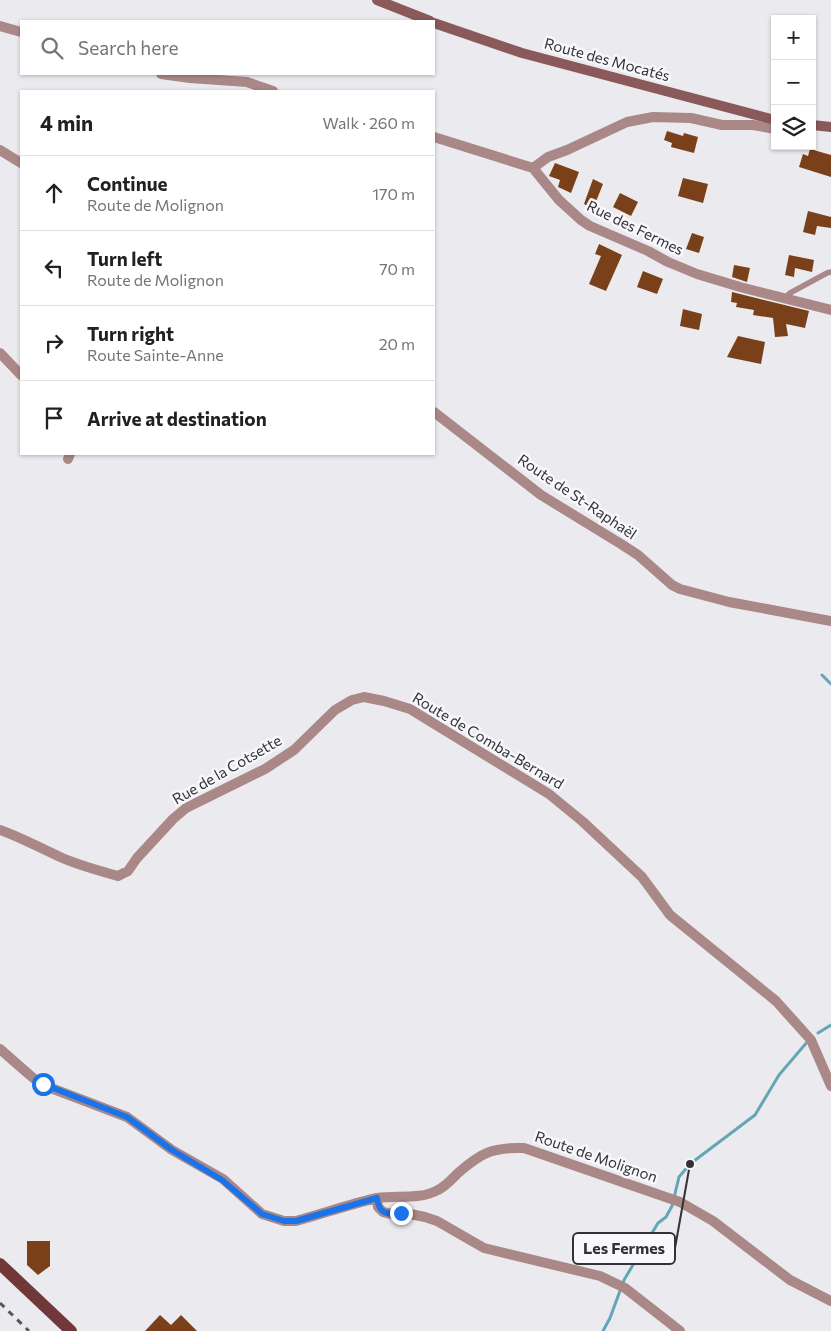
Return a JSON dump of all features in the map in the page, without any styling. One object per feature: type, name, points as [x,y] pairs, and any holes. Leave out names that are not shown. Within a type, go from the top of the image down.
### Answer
[{"type":"main road","points":[[0,1264],[71,1331]]},
{"type":"street","points":[[377,0],[427,20]]},
{"type":"street","name":"Route des Mocatés","points":[[435,23],[522,53],[771,119]]},
{"type":"street","points":[[0,26],[20,32]]},
{"type":"street","points":[[168,75],[247,82],[270,90]]},
{"type":"street","points":[[435,136],[533,168],[548,157],[626,122],[653,117],[692,118],[722,125],[753,125],[771,128]]},
{"type":"street","points":[[816,125],[831,127]]},
{"type":"street","points":[[0,150],[20,162]]},
{"type":"street","name":"Rue des Fermes","points":[[533,168],[569,210],[590,226],[696,274],[740,288],[831,310]]},
{"type":"street","points":[[0,352],[20,374]]},
{"type":"street","name":"Route de St-Raphaël","points":[[435,413],[541,495],[621,544],[663,578],[680,589],[729,602],[831,621]]},
{"type":"street","name":"Rue de la Cotsette","points":[[0,830],[85,867],[118,876],[128,871],[137,858],[167,825],[186,808],[265,769],[294,750],[335,710],[352,700],[364,697]]},
{"type":"street","name":"Route de Comba-Bernard","points":[[364,697],[410,709],[549,794],[582,821],[642,877],[670,915],[776,1000],[811,1040],[831,1086]]},
{"type":"street","name":"Route de Molignon","points":[[0,1048],[32,1078],[127,1117],[172,1150],[222,1180],[262,1214],[284,1221],[296,1221],[377,1198],[426,1195],[437,1191],[447,1184],[475,1158],[490,1151],[508,1147],[524,1148],[680,1202],[713,1221],[790,1280],[831,1302]]},
{"type":"street","points":[[377,1198],[378,1207],[383,1212],[425,1217],[484,1248],[600,1276],[621,1286],[680,1331]]},
{"type":"lane","points":[[785,298],[790,293],[831,272]]},
{"type":"building","points":[[667,131],[683,136],[684,133],[698,137],[694,153],[671,147],[672,143],[664,140]]},
{"type":"building","points":[[810,150],[831,155],[831,177],[799,167],[803,154],[808,156]]},
{"type":"building","points":[[555,163],[579,172],[571,193],[558,187],[560,180],[549,176]]},
{"type":"building","points":[[683,178],[708,184],[703,203],[678,196]]},
{"type":"building","points":[[593,179],[603,184],[593,209],[584,204]]},
{"type":"building","points":[[620,193],[638,202],[631,216],[613,207]]},
{"type":"building","points":[[808,211],[831,217],[831,228],[817,226],[815,235],[803,232]]},
{"type":"building","points":[[692,233],[704,237],[699,253],[686,249]]},
{"type":"building","points":[[599,244],[622,255],[606,291],[589,284],[601,256],[595,254]]},
{"type":"building","points":[[789,255],[814,260],[812,272],[795,268],[794,277],[785,275]]},
{"type":"building","points":[[734,265],[750,268],[747,282],[732,277]]},
{"type":"building","points":[[643,271],[663,279],[657,294],[637,287]]},
{"type":"building","points":[[732,292],[809,311],[805,328],[786,324],[788,336],[775,337],[773,318],[753,315],[754,310],[736,307],[737,303],[731,302]]},
{"type":"building","points":[[683,309],[702,314],[699,330],[680,326]]},
{"type":"building","points":[[738,336],[765,342],[761,364],[727,357]]},
{"type":"building","points":[[27,1241],[50,1241],[50,1266],[38,1275],[27,1265]]},
{"type":"building","points":[[160,1315],[171,1325],[181,1315],[197,1331],[145,1331]]},
{"type":"waterway","points":[[822,675],[831,684]]},
{"type":"waterway","points":[[818,1033],[831,1025]]},
{"type":"waterway","points":[[603,1331],[610,1318],[624,1280],[658,1223],[666,1217],[672,1206],[679,1177],[690,1164],[755,1115],[779,1075],[808,1041]]},
{"type":"railway","points":[[0,1303],[29,1331]]},
{"type":"place","name":"Les Fermes","points":[[690,1164]]},
{"type":"route","points":[[43,1084],[127,1117],[172,1150],[200,1165],[222,1180],[262,1214],[273,1218],[284,1221],[296,1221],[377,1198],[378,1207],[383,1212],[401,1213]]}]
